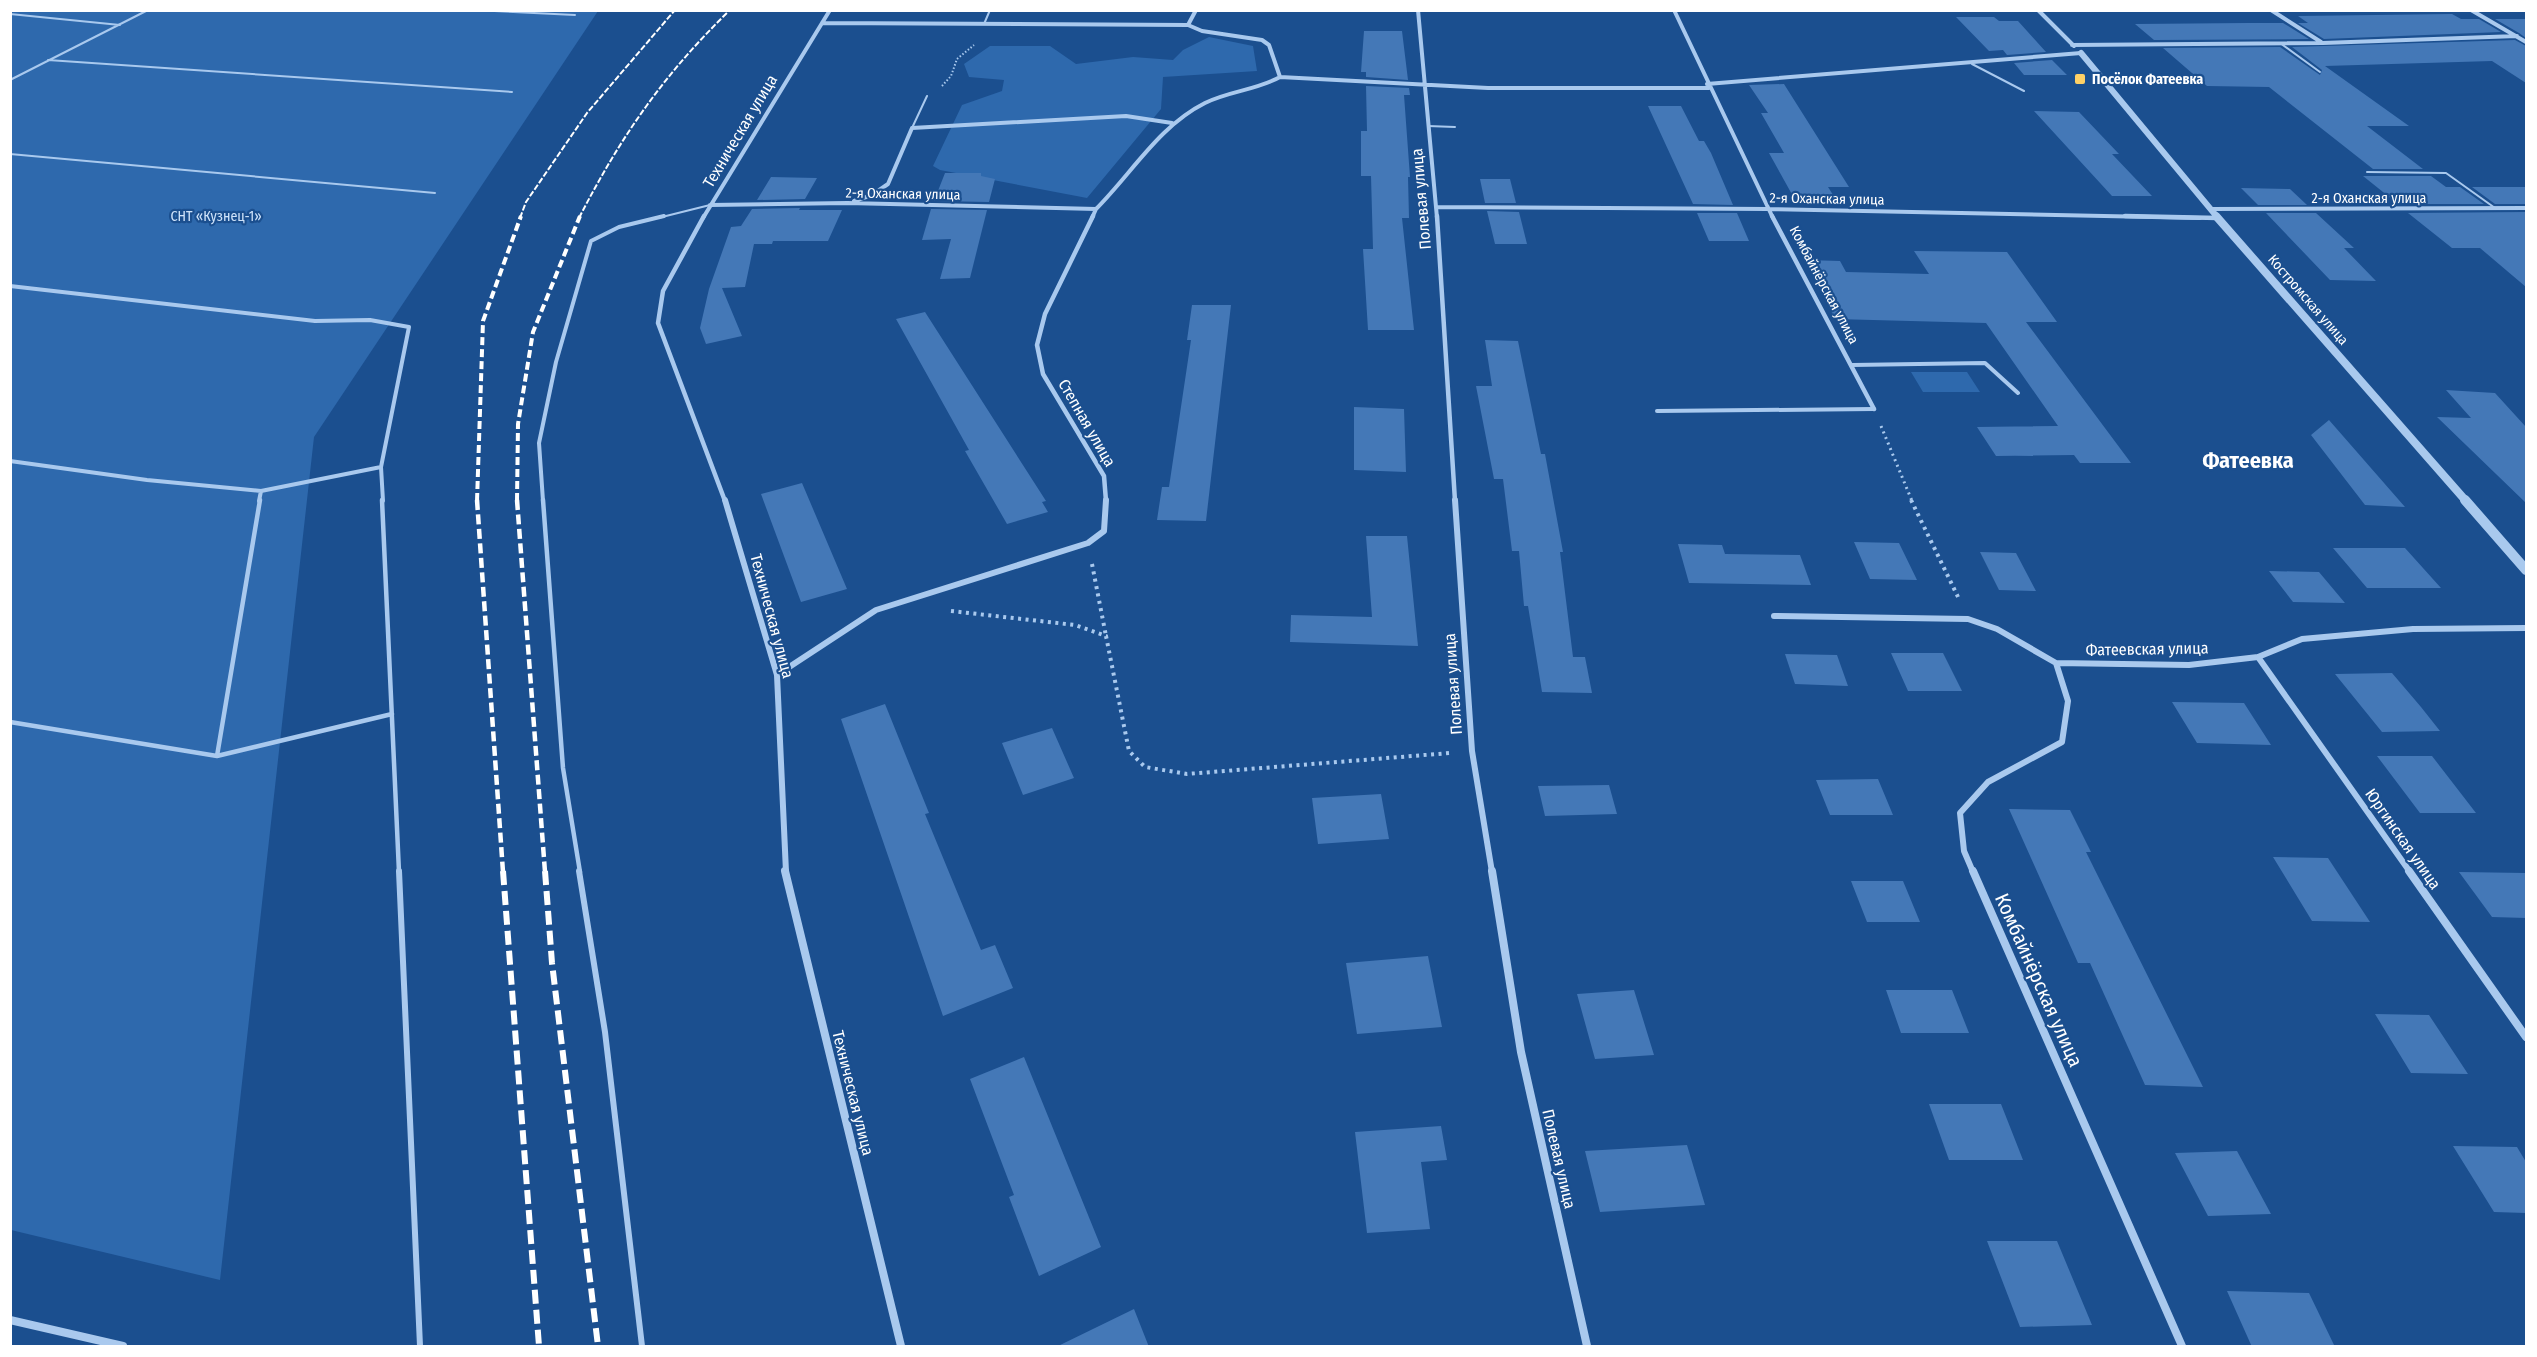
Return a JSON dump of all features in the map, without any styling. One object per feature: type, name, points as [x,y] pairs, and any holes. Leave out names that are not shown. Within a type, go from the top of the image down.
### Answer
[{"type":"street","name":"Техническая улица","points":[[830,10],[710,205],[663,291],[658,323],[668,355],[723,493],[777,675],[784,866],[901,1347]]},
{"type":"street","points":[[1188,25],[1196,10]]},
{"type":"street","name":"Полевая улица","points":[[1418,10],[1436,207],[1472,751],[1521,1052],[1587,1347]]},
{"type":"street","name":"Комбайнёрская улица","points":[[1674,10],[1768,209],[1874,409]]},
{"type":"street","name":"Костромская улица","points":[[2038,10],[2081,53],[2218,218],[2526,570]]},
{"type":"street","points":[[2271,10],[2323,43]]},
{"type":"street","points":[[2471,10],[2526,42]]},
{"type":"street","points":[[822,23],[1188,25],[1202,31],[1262,40],[1269,45],[1280,77],[1488,88],[1708,86],[2081,53]]},
{"type":"street","points":[[2072,45],[2323,43],[2517,36]]},
{"type":"street","name":"Степная улица","points":[[1088,543],[1104,531],[1107,514],[1104,476],[1044,374],[1037,345],[1045,314],[1096,209],[1172,123],[1207,102],[1266,85],[1280,77]]},
{"type":"street","points":[[848,203],[872,195],[888,184],[912,129],[1126,116],[1172,123]]},
{"type":"street","name":"2-я Оханская улица","points":[[710,205],[848,203],[1096,209]]},
{"type":"street","name":"2-я Оханская улица","points":[[1436,207],[1768,209],[2218,218]]},
{"type":"street","name":"2-я Оханская улица","points":[[2211,209],[2526,208]]},
{"type":"street","points":[[777,675],[876,610],[1088,543]]},
{"type":"street","name":"Фатеевская улица","points":[[1774,616],[1968,619],[1997,629],[2056,663],[2189,665],[2258,657],[2302,639],[2413,630],[2526,628]]},
{"type":"street","name":"Юргинская улица","points":[[2258,657],[2526,1037]]},
{"type":"street","name":"Комбайнёрская улица","points":[[2056,663],[2068,701],[2062,742],[1988,782],[1974,797],[1960,813],[1964,851],[2182,1347]]},
{"type":"street","points":[[10,1320],[123,1347]]},
{"type":"lane","points":[[10,80],[147,10]]},
{"type":"lane","points":[[474,10],[574,15]]},
{"type":"lane","points":[[984,24],[990,10]]},
{"type":"lane","points":[[10,14],[120,25]]},
{"type":"lane","points":[[2280,43],[2320,72]]},
{"type":"lane","points":[[48,60],[385,86],[512,92]]},
{"type":"lane","points":[[1972,64],[2024,91]]},
{"type":"lane","points":[[912,129],[927,96]]},
{"type":"lane","points":[[1428,126],[1455,127]]},
{"type":"lane","points":[[10,154],[367,189],[435,193]]},
{"type":"lane","points":[[2367,172],[2446,173],[2495,208]]},
{"type":"lane","points":[[642,1347],[605,1032],[563,768],[539,443],[556,362],[591,241],[619,227],[710,205]]},
{"type":"lane","points":[[10,286],[315,321],[370,320],[409,327],[381,467],[420,1347]]},
{"type":"lane","points":[[1852,365],[1985,363],[2018,393]]},
{"type":"lane","points":[[1657,411],[1874,409]]},
{"type":"lane","points":[[10,461],[147,480],[261,491],[381,467]]},
{"type":"lane","points":[[217,756],[261,491]]},
{"type":"lane","points":[[10,722],[217,756],[392,714]]},
{"type":"path","points":[[927,96],[951,76],[957,59],[976,43],[984,24]]},
{"type":"path","points":[[1874,409],[1908,494],[1968,619]]},
{"type":"path","points":[[1088,543],[1129,751],[1144,767],[1187,774],[1472,751]]},
{"type":"path","points":[[918,595],[935,609],[1074,625],[1106,636]]},
{"type":"green space","name":"СНТ «Кузнец-1»","points":[[11,11],[598,11],[314,437],[220,1280],[11,1230]]},
{"type":"green space","points":[[1209,37],[1253,46],[1257,71],[1163,77],[1161,109],[1087,198],[940,170],[933,166],[962,105],[1002,91],[1004,80],[969,77],[964,64],[990,46],[1050,46],[1076,64],[1133,57],[1173,60],[1183,50]]},
{"type":"green space","points":[[1911,372],[1967,372],[1980,392],[1923,392]]},
{"type":"building","points":[[2452,14],[2461,19],[2479,19],[2501,32],[2324,39],[2298,23],[2308,23],[2298,16]]},
{"type":"building","points":[[1956,17],[1994,17],[1999,21],[2018,21],[2046,52],[2007,55],[2003,50],[1989,51]]},
{"type":"building","points":[[2495,19],[2526,19],[2526,38],[2519,33]]},
{"type":"building","points":[[2283,23],[2309,39],[2154,40],[2135,24]]},
{"type":"building","points":[[1364,31],[1402,31],[1408,80],[1366,77],[1366,72],[1361,72]]},
{"type":"building","points":[[2515,40],[2526,46],[2526,83],[2492,61],[2325,66],[2409,126],[2367,126],[2423,169],[2373,169],[2269,87],[2207,86],[2163,48],[2280,47],[2320,75],[2322,70],[2292,47]]},
{"type":"building","points":[[2052,60],[2067,75],[2024,75],[2014,63]]},
{"type":"building","points":[[1784,84],[1849,187],[1828,187],[1835,198],[1794,198],[1769,153],[1784,153],[1761,113],[1768,113],[1749,85]]},
{"type":"building","points":[[1366,86],[1409,88],[1410,95],[1404,95],[1410,177],[1408,177],[1409,218],[1402,218],[1414,330],[1368,330],[1363,249],[1373,249],[1371,176],[1361,176],[1361,131],[1367,131]]},
{"type":"building","points":[[1648,106],[1681,106],[1699,141],[1704,141],[1711,153],[1733,205],[1693,204]]},
{"type":"building","points":[[2034,111],[2079,112],[2119,154],[2112,154],[2152,196],[2112,196]]},
{"type":"building","points":[[945,173],[981,173],[981,176],[995,179],[989,202],[934,201]]},
{"type":"building","points":[[2363,176],[2431,176],[2446,187],[2460,187],[2484,204],[2398,204]]},
{"type":"building","points":[[771,177],[817,178],[805,199],[757,200]]},
{"type":"building","points":[[1480,179],[1510,179],[1516,203],[1485,203]]},
{"type":"building","points":[[2472,187],[2526,187],[2526,204],[2495,204]]},
{"type":"building","points":[[2241,188],[2290,189],[2307,205],[2258,205]]},
{"type":"building","points":[[800,208],[799,210],[842,210],[828,241],[773,241],[772,244],[754,244],[745,287],[722,288],[742,336],[706,344],[700,328],[709,289],[731,227],[741,226],[752,209]]},
{"type":"building","points":[[931,209],[987,210],[970,278],[940,279],[951,239],[922,240]]},
{"type":"building","points":[[1487,211],[1519,212],[1527,244],[1495,244]]},
{"type":"building","points":[[2526,212],[2526,287],[2480,248],[2452,248],[2408,213]]},
{"type":"building","points":[[1697,213],[1737,213],[1749,241],[1709,241]]},
{"type":"building","points":[[2266,213],[2316,213],[2354,248],[2344,248],[2376,281],[2330,280]]},
{"type":"building","points":[[1914,251],[2007,252],[2057,322],[2026,322],[2131,463],[2080,463],[2074,455],[1996,456],[1977,427],[2058,426],[1986,323],[1835,319],[1806,260],[1840,261],[1846,272],[1929,274]]},
{"type":"building","points":[[1192,305],[1231,305],[1206,521],[1157,520],[1162,487],[1169,487],[1191,340],[1187,340]]},
{"type":"building","points":[[925,312],[1046,501],[1042,502],[1048,512],[1007,524],[965,451],[969,450],[896,319]]},
{"type":"building","points":[[1485,340],[1518,341],[1541,454],[1545,454],[1563,552],[1560,552],[1573,657],[1585,657],[1592,693],[1542,692],[1528,606],[1524,606],[1519,551],[1512,551],[1503,479],[1494,479],[1476,386],[1492,386]]},
{"type":"building","points":[[2446,390],[2495,393],[2526,427],[2526,503],[2437,417],[2471,418]]},
{"type":"building","points":[[1354,407],[1404,409],[1406,472],[1354,470]]},
{"type":"building","points":[[2329,420],[2405,507],[2365,505],[2311,435]]},
{"type":"building","points":[[802,483],[847,589],[801,602],[761,494]]},
{"type":"building","points":[[1366,536],[1407,536],[1418,646],[1290,642],[1291,615],[1372,617]]},
{"type":"building","points":[[1854,542],[1899,543],[1917,580],[1870,579]]},
{"type":"building","points":[[1678,544],[1722,545],[1725,554],[1800,555],[1811,585],[1689,583]]},
{"type":"building","points":[[2333,548],[2405,548],[2441,588],[2367,588]]},
{"type":"building","points":[[1980,552],[2016,553],[2036,591],[1999,590]]},
{"type":"building","points":[[2269,571],[2319,572],[2345,603],[2293,602]]},
{"type":"building","points":[[1891,653],[1943,653],[1962,691],[1908,691]]},
{"type":"building","points":[[1785,654],[1837,655],[1848,686],[1795,684]]},
{"type":"building","points":[[2392,673],[2440,731],[2382,732],[2335,674]]},
{"type":"building","points":[[2172,702],[2244,703],[2271,745],[2197,743]]},
{"type":"building","points":[[885,704],[929,813],[925,814],[981,950],[995,945],[1013,988],[943,1016],[841,719]]},
{"type":"building","points":[[1052,728],[1074,778],[1023,795],[1002,743]]},
{"type":"building","points":[[2377,756],[2432,756],[2476,813],[2420,813]]},
{"type":"building","points":[[1878,779],[1893,815],[1830,815],[1816,780]]},
{"type":"building","points":[[1609,785],[1617,814],[1545,816],[1538,786]]},
{"type":"building","points":[[1381,794],[1389,839],[1318,844],[1312,798]]},
{"type":"building","points":[[2009,809],[2070,810],[2091,852],[2086,852],[2203,1087],[2145,1085],[2090,963],[2078,963]]},
{"type":"building","points":[[2273,857],[2328,858],[2370,922],[2312,921]]},
{"type":"building","points":[[2459,872],[2526,873],[2526,918],[2492,917]]},
{"type":"building","points":[[1851,881],[1903,881],[1920,922],[1867,922]]},
{"type":"building","points":[[1428,956],[1442,1027],[1357,1034],[1346,963]]},
{"type":"building","points":[[1634,990],[1654,1055],[1595,1059],[1577,994]]},
{"type":"building","points":[[1886,990],[1952,990],[1969,1033],[1901,1033]]},
{"type":"building","points":[[2375,1014],[2429,1015],[2468,1074],[2411,1073]]},
{"type":"building","points":[[1024,1057],[1101,1247],[1039,1276],[1009,1197],[1014,1195],[970,1079]]},
{"type":"building","points":[[1929,1104],[2001,1104],[2023,1160],[1949,1160]]},
{"type":"building","points":[[1441,1126],[1447,1160],[1421,1162],[1430,1229],[1367,1233],[1355,1132]]},
{"type":"building","points":[[1687,1145],[1705,1205],[1600,1212],[1585,1151]]},
{"type":"building","points":[[2453,1146],[2517,1147],[2526,1162],[2526,1213],[2494,1212]]},
{"type":"building","points":[[2237,1151],[2271,1214],[2208,1216],[2175,1153]]},
{"type":"building","points":[[1987,1241],[2057,1241],[2092,1325],[2020,1327]]},
{"type":"building","points":[[2227,1291],[2309,1293],[2335,1347],[2252,1347]]},
{"type":"building","points":[[1134,1309],[1149,1347],[1056,1347]]},
{"type":"railway","points":[[520,218],[526,202],[587,113],[675,10]]},
{"type":"railway","points":[[580,217],[611,160],[664,82],[730,10]]},
{"type":"railway","points":[[477,500],[483,321],[521,216]]},
{"type":"railway","points":[[517,500],[518,424],[533,332],[580,217]]},
{"type":"railway","points":[[477,500],[503,872]]},
{"type":"railway","points":[[517,500],[545,872]]},
{"type":"railway","points":[[503,871],[539,1346]]},
{"type":"railway","points":[[545,871],[552,963],[598,1346]]},
{"type":"place","name":"Посёлок Фатеевка","points":[[2080,79]]},
{"type":"district","name":"Фатеевка","points":[[2248,460]]}]
